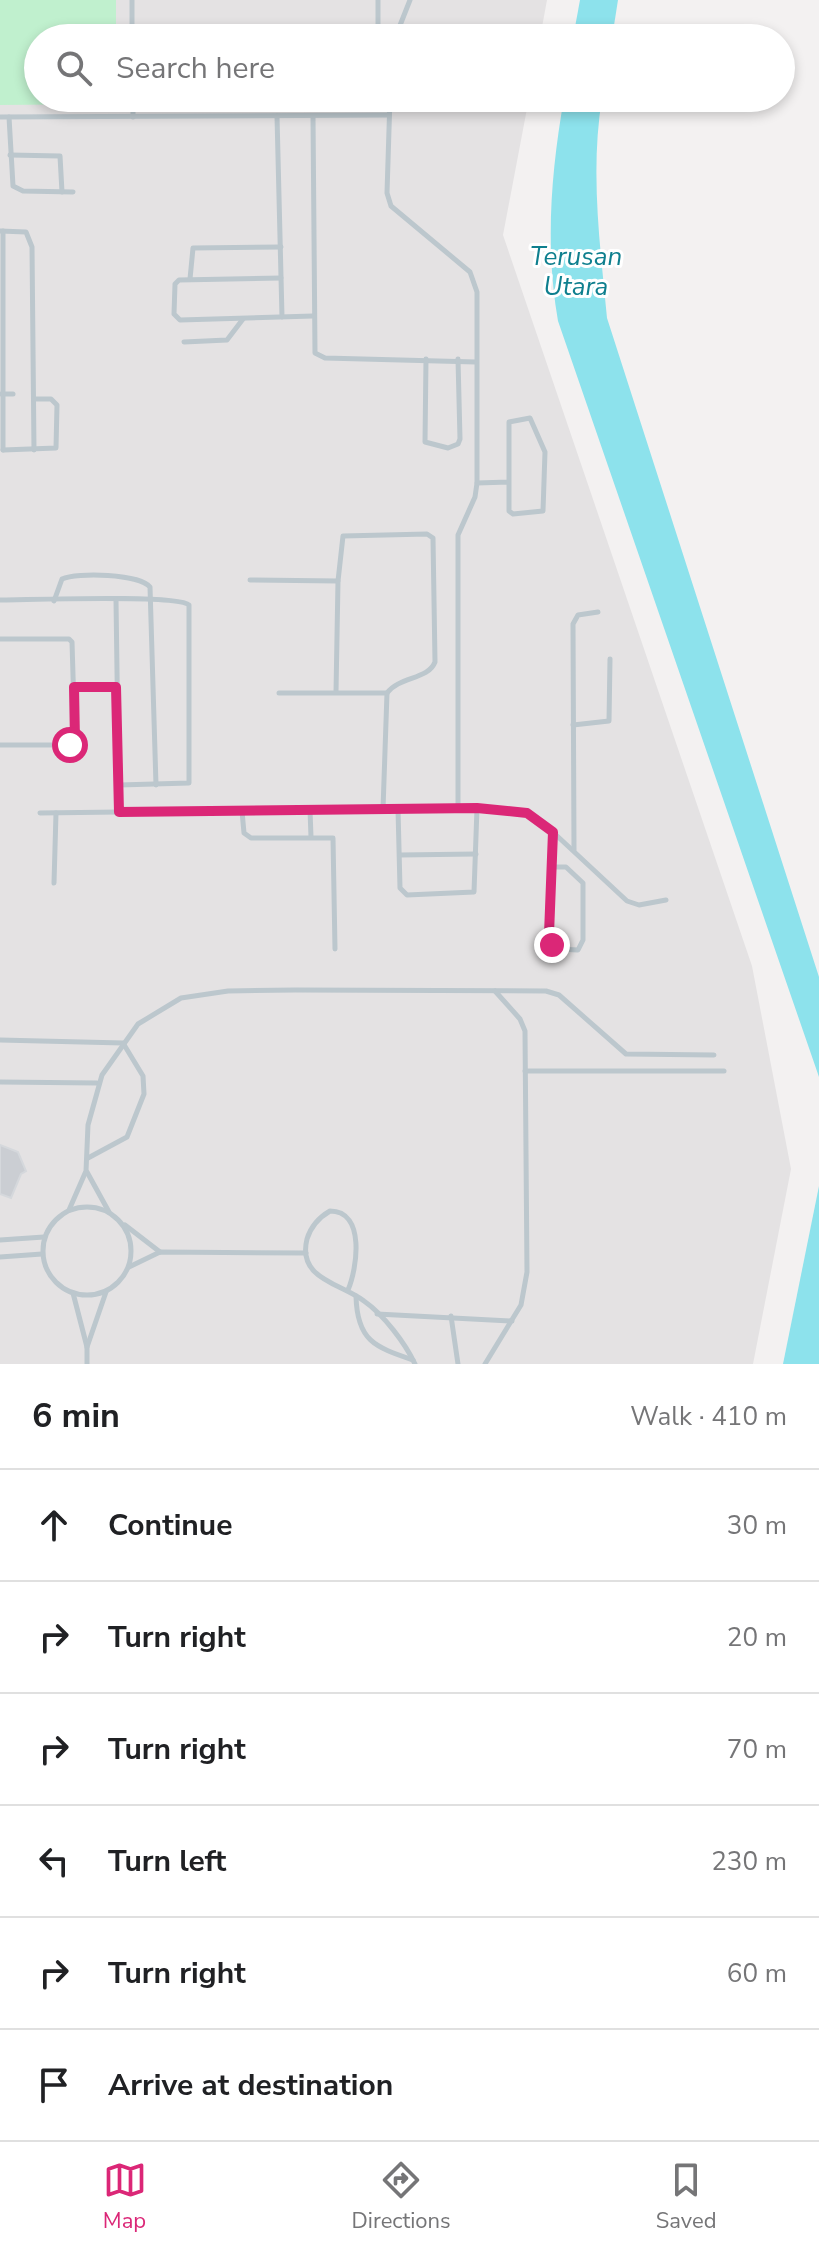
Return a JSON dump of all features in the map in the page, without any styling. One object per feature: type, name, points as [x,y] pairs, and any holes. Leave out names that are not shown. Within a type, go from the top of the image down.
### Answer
[{"type":"lane","points":[[132,0],[132,24]]},
{"type":"lane","points":[[378,0],[378,24]]},
{"type":"lane","points":[[401,24],[410,0]]},
{"type":"lane","points":[[133,112],[133,117]]},
{"type":"lane","points":[[389,112],[388,200],[391,206],[470,272],[475,281],[477,483],[475,497],[458,535],[458,809]]},
{"type":"lane","points":[[0,117],[389,115]]},
{"type":"lane","points":[[277,116],[282,317]]},
{"type":"lane","points":[[313,116],[313,347],[319,356],[476,362]]},
{"type":"lane","points":[[9,117],[11,181],[17,190],[73,192]]},
{"type":"lane","points":[[10,155],[60,156],[62,192]]},
{"type":"lane","points":[[34,399],[51,399],[57,405],[58,445],[54,450],[34,450],[2,450],[2,231],[26,232],[32,247],[34,450]]},
{"type":"lane","points":[[190,279],[193,248],[281,247]]},
{"type":"lane","points":[[281,278],[190,279],[175,284],[177,317],[243,319],[313,316]]},
{"type":"lane","points":[[184,342],[227,340],[243,319]]},
{"type":"lane","points":[[426,359],[425,442],[448,448],[458,444],[460,439],[458,359]]},
{"type":"lane","points":[[1,394],[13,394]]},
{"type":"lane","points":[[530,418],[545,452],[543,511],[513,514],[509,511],[509,482],[509,422],[530,418]]},
{"type":"lane","points":[[477,483],[509,482]]},
{"type":"lane","points":[[279,693],[387,693],[400,681],[433,668],[433,538],[427,534],[343,536],[338,581],[336,692]]},
{"type":"lane","points":[[54,601],[62,579],[72,576],[143,579],[150,587],[156,785]]},
{"type":"lane","points":[[250,580],[338,581]]},
{"type":"lane","points":[[0,600],[151,599],[182,600],[189,605],[190,779],[184,784],[119,785]]},
{"type":"lane","points":[[116,600],[119,812]]},
{"type":"lane","points":[[574,851],[573,624],[578,615],[598,612]]},
{"type":"lane","points":[[0,639],[69,639],[74,648],[75,741],[70,745],[0,745]]},
{"type":"lane","points":[[573,725],[609,721],[610,659]]},
{"type":"lane","points":[[74,687],[116,687]]},
{"type":"lane","points":[[383,809],[387,693]]},
{"type":"lane","points":[[398,809],[400,888],[407,895],[470,895],[475,887],[477,808]]},
{"type":"lane","points":[[40,813],[477,808],[527,813],[553,832],[627,901],[639,905],[666,900]]},
{"type":"lane","points":[[310,810],[311,837]]},
{"type":"lane","points":[[242,811],[244,833],[251,838],[330,837],[335,841],[335,949]]},
{"type":"lane","points":[[54,883],[56,813]]},
{"type":"lane","points":[[552,867],[566,867],[583,883],[583,940],[578,950],[557,949],[549,940],[553,832]]},
{"type":"lane","points":[[400,855],[476,854]]},
{"type":"lane","points":[[485,1364],[524,1297],[527,1272],[523,1024],[494,990]]},
{"type":"lane","points":[[69,1210],[86,1171],[88,1125],[97,1083],[123,1043],[151,1014],[197,993],[546,991],[559,995],[626,1054],[714,1055]]},
{"type":"lane","points":[[0,1040],[123,1043]]},
{"type":"lane","points":[[88,1158],[127,1137],[144,1094],[143,1076],[123,1043]]},
{"type":"lane","points":[[525,1071],[724,1071]]},
{"type":"lane","points":[[0,1082],[97,1083]]},
{"type":"lane","points":[[86,1171],[109,1212],[160,1252]]},
{"type":"lane","points":[[109,1212],[89,1206],[69,1210],[54,1221],[44,1237],[42,1254],[52,1278],[73,1293],[90,1295],[106,1291],[119,1281],[128,1268],[131,1244],[121,1222]]},
{"type":"lane","points":[[348,1290],[355,1243],[354,1228],[344,1215],[330,1211],[310,1231],[306,1253],[314,1273],[348,1290],[377,1314],[415,1362]]},
{"type":"lane","points":[[0,1240],[44,1237]]},
{"type":"lane","points":[[128,1268],[160,1252],[306,1253]]},
{"type":"lane","points":[[0,1257],[42,1254]]},
{"type":"lane","points":[[87,1347],[106,1291]]},
{"type":"lane","points":[[73,1293],[87,1347],[87,1364]]},
{"type":"lane","points":[[356,1296],[359,1324],[367,1339],[384,1350],[415,1362]]},
{"type":"lane","points":[[377,1314],[512,1321]]},
{"type":"lane","points":[[451,1316],[458,1364]]},
{"type":"shaded area","points":[[0,0],[547,0],[543,24],[24,24],[24,112],[526,112],[503,235],[752,966],[791,1169],[753,1364],[0,1364]]},
{"type":"green space","points":[[0,0],[116,0],[116,24],[24,24],[24,105],[0,105]]},
{"type":"water","points":[[580,0],[618,0],[614,24],[576,24]]},
{"type":"water","name":"Terusan Utara","points":[[562,112],[600,112],[596,181],[607,318],[819,977],[819,1077],[558,321],[551,237]]},
{"type":"water","points":[[819,1186],[819,1364],[783,1364]]},
{"type":"building","points":[[0,1145],[18,1152],[26,1171],[21,1174],[11,1198],[0,1194]]},
{"type":"route","points":[[70,745],[75,741],[74,687],[116,687],[119,812],[477,808],[527,813],[553,832],[549,934],[552,945]]}]
